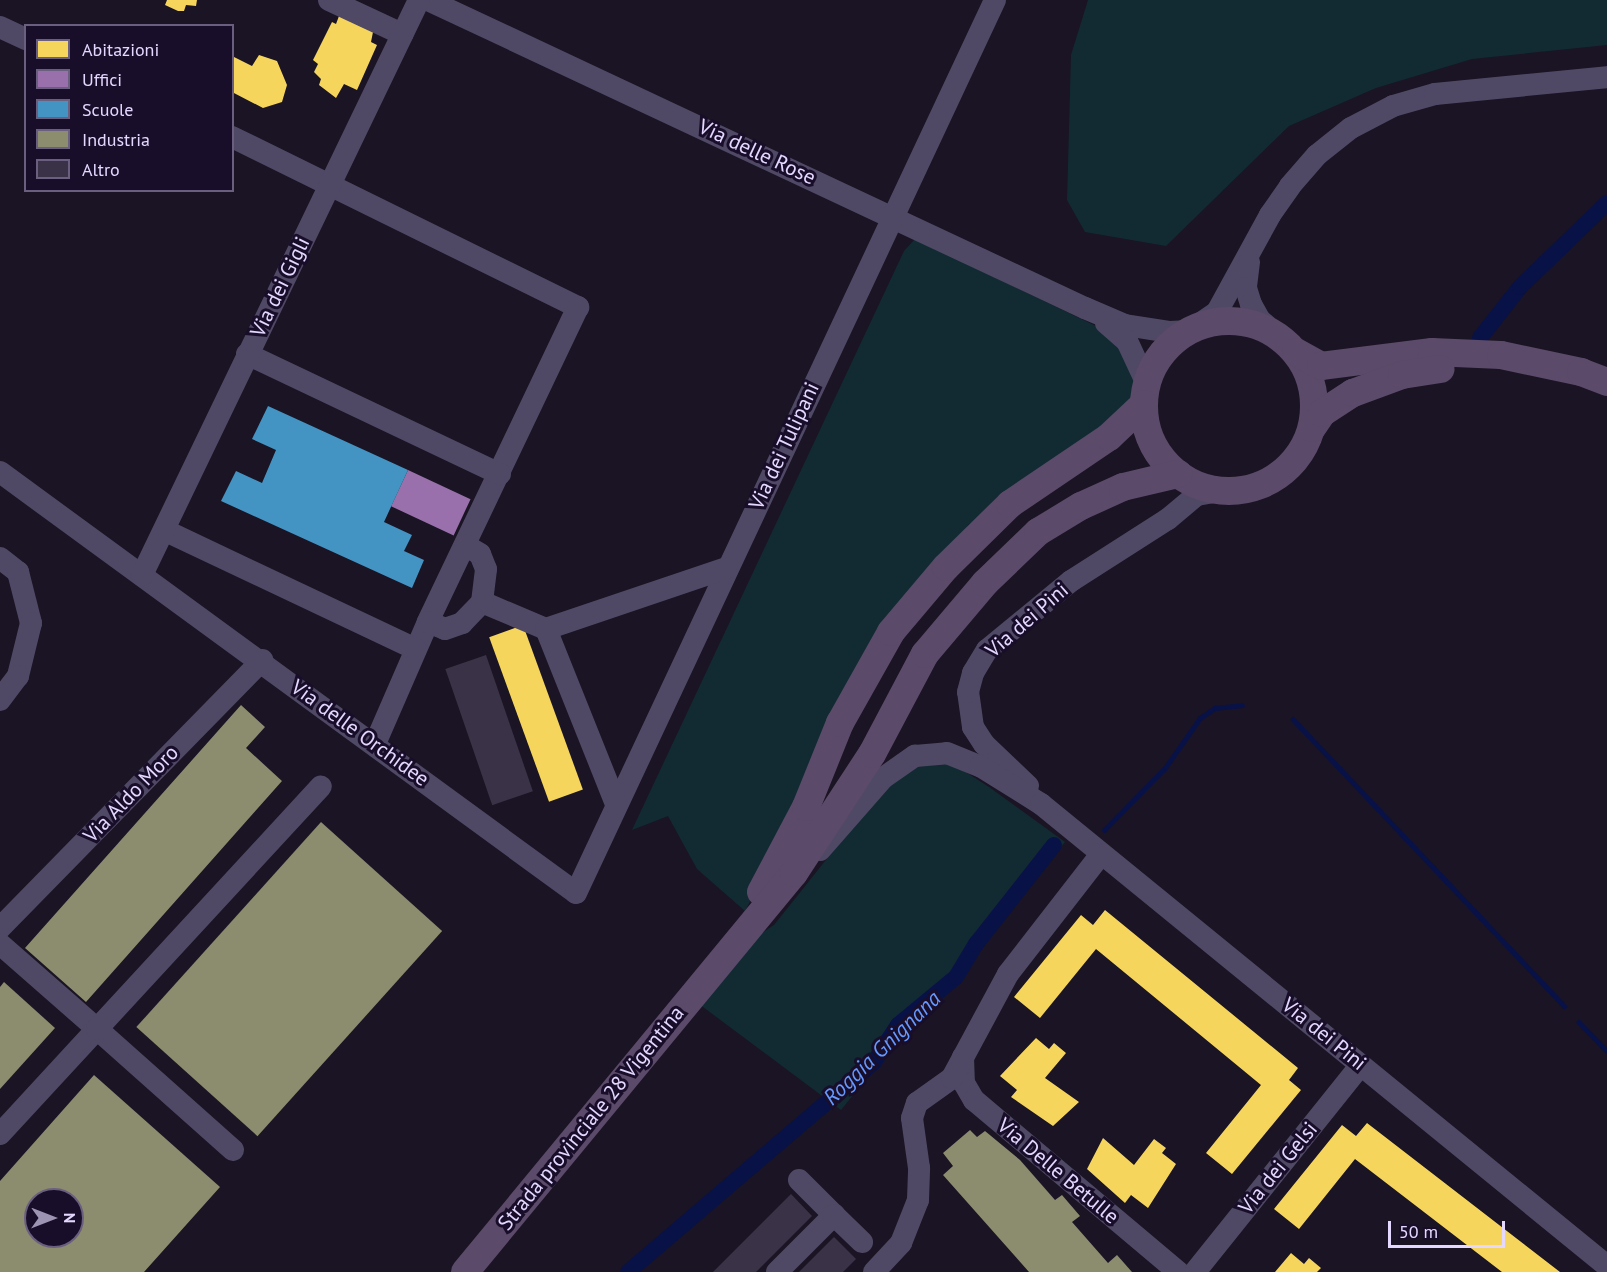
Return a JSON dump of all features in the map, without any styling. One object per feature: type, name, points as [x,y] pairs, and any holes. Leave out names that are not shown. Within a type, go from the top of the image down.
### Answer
[{"type":"main road","points":[[716,963],[769,880],[806,807],[840,723],[891,632],[946,567],[1010,504],[1109,437],[1146,394],[1168,347],[1189,331],[1208,323],[1240,321],[1288,345],[1321,366],[1432,352],[1501,355],[1581,372],[1607,382]]},
{"type":"main road","points":[[1288,345],[1314,396],[1312,428]]},
{"type":"main road","points":[[1146,394],[1151,439],[1178,474],[1199,486],[1220,491],[1257,487],[1280,475],[1297,458],[1322,413],[1353,393],[1430,369],[1538,374],[1607,388]]},
{"type":"main road","points":[[716,963],[794,873],[848,794],[925,654],[985,583],[1038,532],[1082,506],[1123,486],[1178,474]]},
{"type":"main road","name":"Strada provinciale 28 Vigentina","points":[[465,1272],[716,963]]},
{"type":"street","points":[[329,0],[402,34]]},
{"type":"street","name":"Via dei Gigli","points":[[142,575],[166,531],[247,354],[419,0]]},
{"type":"street","name":"Via delle Rose","points":[[428,0],[893,216],[1085,308],[1149,331],[1189,331]]},
{"type":"street","name":"Via dei Tulipani","points":[[576,893],[726,568],[994,0]]},
{"type":"street","points":[[0,27],[24,38]]},
{"type":"street","points":[[1189,331],[1217,312],[1254,243],[1290,186],[1317,155],[1351,128],[1393,106],[1435,94],[1607,77]]},
{"type":"street","points":[[234,138],[330,183],[578,307],[428,622],[375,744]]},
{"type":"street","points":[[1254,243],[1247,271],[1251,304],[1260,320],[1288,345]]},
{"type":"street","name":"Via delle Rose","points":[[1085,308],[1127,341],[1146,394]]},
{"type":"street","points":[[247,354],[500,474]]},
{"type":"street","name":"Via delle Orchidee","points":[[0,472],[262,660],[576,893]]},
{"type":"street","name":"Via dei Pini","points":[[980,766],[963,729],[960,705],[964,670],[973,653],[986,634],[1038,591],[1158,513],[1178,474]]},
{"type":"street","name":"Via dei Pini","points":[[1041,804],[973,727],[968,692],[973,673],[987,650],[1071,581],[1168,519],[1197,495],[1220,491]]},
{"type":"street","points":[[166,531],[416,648]]},
{"type":"street","points":[[428,622],[446,629],[462,623],[482,602],[486,569],[480,554],[465,545]]},
{"type":"street","points":[[0,558],[18,572],[31,623],[18,676],[0,700]]},
{"type":"street","points":[[482,602],[546,629],[726,568]]},
{"type":"street","points":[[546,629],[616,804]]},
{"type":"street","name":"Via Aldo Moro","points":[[0,928],[262,660]]},
{"type":"street","name":"Via dei Pini","points":[[794,873],[827,844],[883,778],[915,756],[946,753],[980,766],[1041,804],[1607,1266]]},
{"type":"street","points":[[0,1134],[321,786]]},
{"type":"street","points":[[874,1272],[902,1243],[918,1200],[920,1168],[912,1118],[917,1103],[951,1078],[1008,974],[1101,854]]},
{"type":"street","points":[[0,944],[233,1150]]},
{"type":"street","name":"Via Delle Betulle","points":[[963,1056],[964,1083],[974,1100],[1178,1272]]},
{"type":"street","name":"Via dei Gelsi","points":[[1195,1272],[1361,1065]]},
{"type":"street","points":[[799,1180],[862,1242]]},
{"type":"street","points":[[777,1272],[834,1215]]},
{"type":"shaded area","points":[[1088,0],[1607,0],[1607,45],[1472,59],[1376,88],[1289,126],[1166,246],[1085,232],[1067,200],[1071,55]]},
{"type":"shaded area","points":[[915,239],[1098,327],[1121,344],[1136,375],[1134,391],[1126,409],[968,525],[780,844],[745,911],[697,869],[668,816],[632,830],[904,251]]},
{"type":"shaded area","points":[[940,762],[961,769],[1065,842],[1000,918],[955,984],[928,1002],[841,1110],[699,1004],[752,939],[774,925],[877,796],[915,765]]},
{"type":"building: Abitazioni","points":[[167,0],[197,0],[196,6],[186,5],[184,11],[178,11],[165,5]]},
{"type":"building: Abitazioni","points":[[339,16],[373,32],[371,42],[377,45],[357,90],[344,84],[336,98],[319,85],[321,79],[314,72],[318,64],[313,60],[332,22],[336,24]]},
{"type":"building: Abitazioni","points":[[259,55],[277,61],[287,85],[282,102],[263,108],[234,93],[234,57],[252,66]]},
{"type":"building: Abitazioni","points":[[523,625],[583,789],[549,802],[489,637]]},
{"type":"building: Abitazioni","points":[[1105,910],[1298,1068],[1289,1080],[1301,1090],[1232,1174],[1206,1153],[1261,1085],[1096,949],[1040,1018],[1014,997],[1081,915],[1093,925]]},
{"type":"building: Abitazioni","points":[[1036,1038],[1049,1049],[1054,1043],[1066,1053],[1045,1078],[1079,1102],[1053,1126],[1011,1097],[1017,1090],[1000,1076]]},
{"type":"building: Abitazioni","points":[[1367,1123],[1560,1272],[1502,1272],[1355,1159],[1299,1229],[1274,1209],[1342,1125],[1356,1136]]},
{"type":"building: Abitazioni","points":[[1103,1138],[1134,1165],[1154,1139],[1166,1148],[1162,1153],[1176,1164],[1148,1208],[1131,1195],[1125,1203],[1087,1169]]},
{"type":"building: Abitazioni","points":[[1291,1253],[1304,1264],[1309,1258],[1321,1268],[1317,1272],[1275,1272]]},
{"type":"building: Uffici","points":[[408,470],[471,499],[454,535],[391,506]]},
{"type":"building: Scuole","points":[[268,406],[408,470],[384,522],[412,535],[404,551],[424,560],[412,588],[221,501],[236,471],[262,483],[276,450],[252,439]]},
{"type":"building: Industria","points":[[241,705],[265,727],[246,748],[282,781],[86,1002],[25,948]]},
{"type":"building: Industria","points":[[321,822],[442,931],[257,1136],[136,1027]]},
{"type":"building: Industria","points":[[4,982],[55,1028],[0,1089],[0,987]]},
{"type":"building: Industria","points":[[94,1075],[220,1187],[144,1272],[0,1272],[0,1181]]},
{"type":"building: Industria","points":[[970,1130],[977,1137],[985,1131],[1020,1160],[1055,1200],[1062,1195],[1080,1216],[1072,1222],[1108,1263],[1117,1255],[1132,1272],[1029,1272],[943,1175],[953,1166],[943,1153]]},
{"type":"building: Altro","points":[[486,655],[533,791],[492,805],[445,669]]},
{"type":"building: Altro","points":[[791,1194],[812,1216],[756,1272],[713,1272]]},
{"type":"building: Altro","points":[[834,1237],[856,1259],[843,1272],[799,1272]]},
{"type":"waterway","name":"Roggia Gnignana","points":[[1480,338],[1520,287],[1607,203]]},
{"type":"waterway","points":[[1104,830],[1165,768],[1200,718],[1215,708],[1242,705]]},
{"type":"waterway","points":[[1293,719],[1564,1006]]},
{"type":"waterway","name":"Roggia Gnignana","points":[[628,1272],[874,1062],[898,1025],[956,977],[976,944],[1054,845]]},
{"type":"waterway","points":[[1579,1022],[1607,1051]]}]
